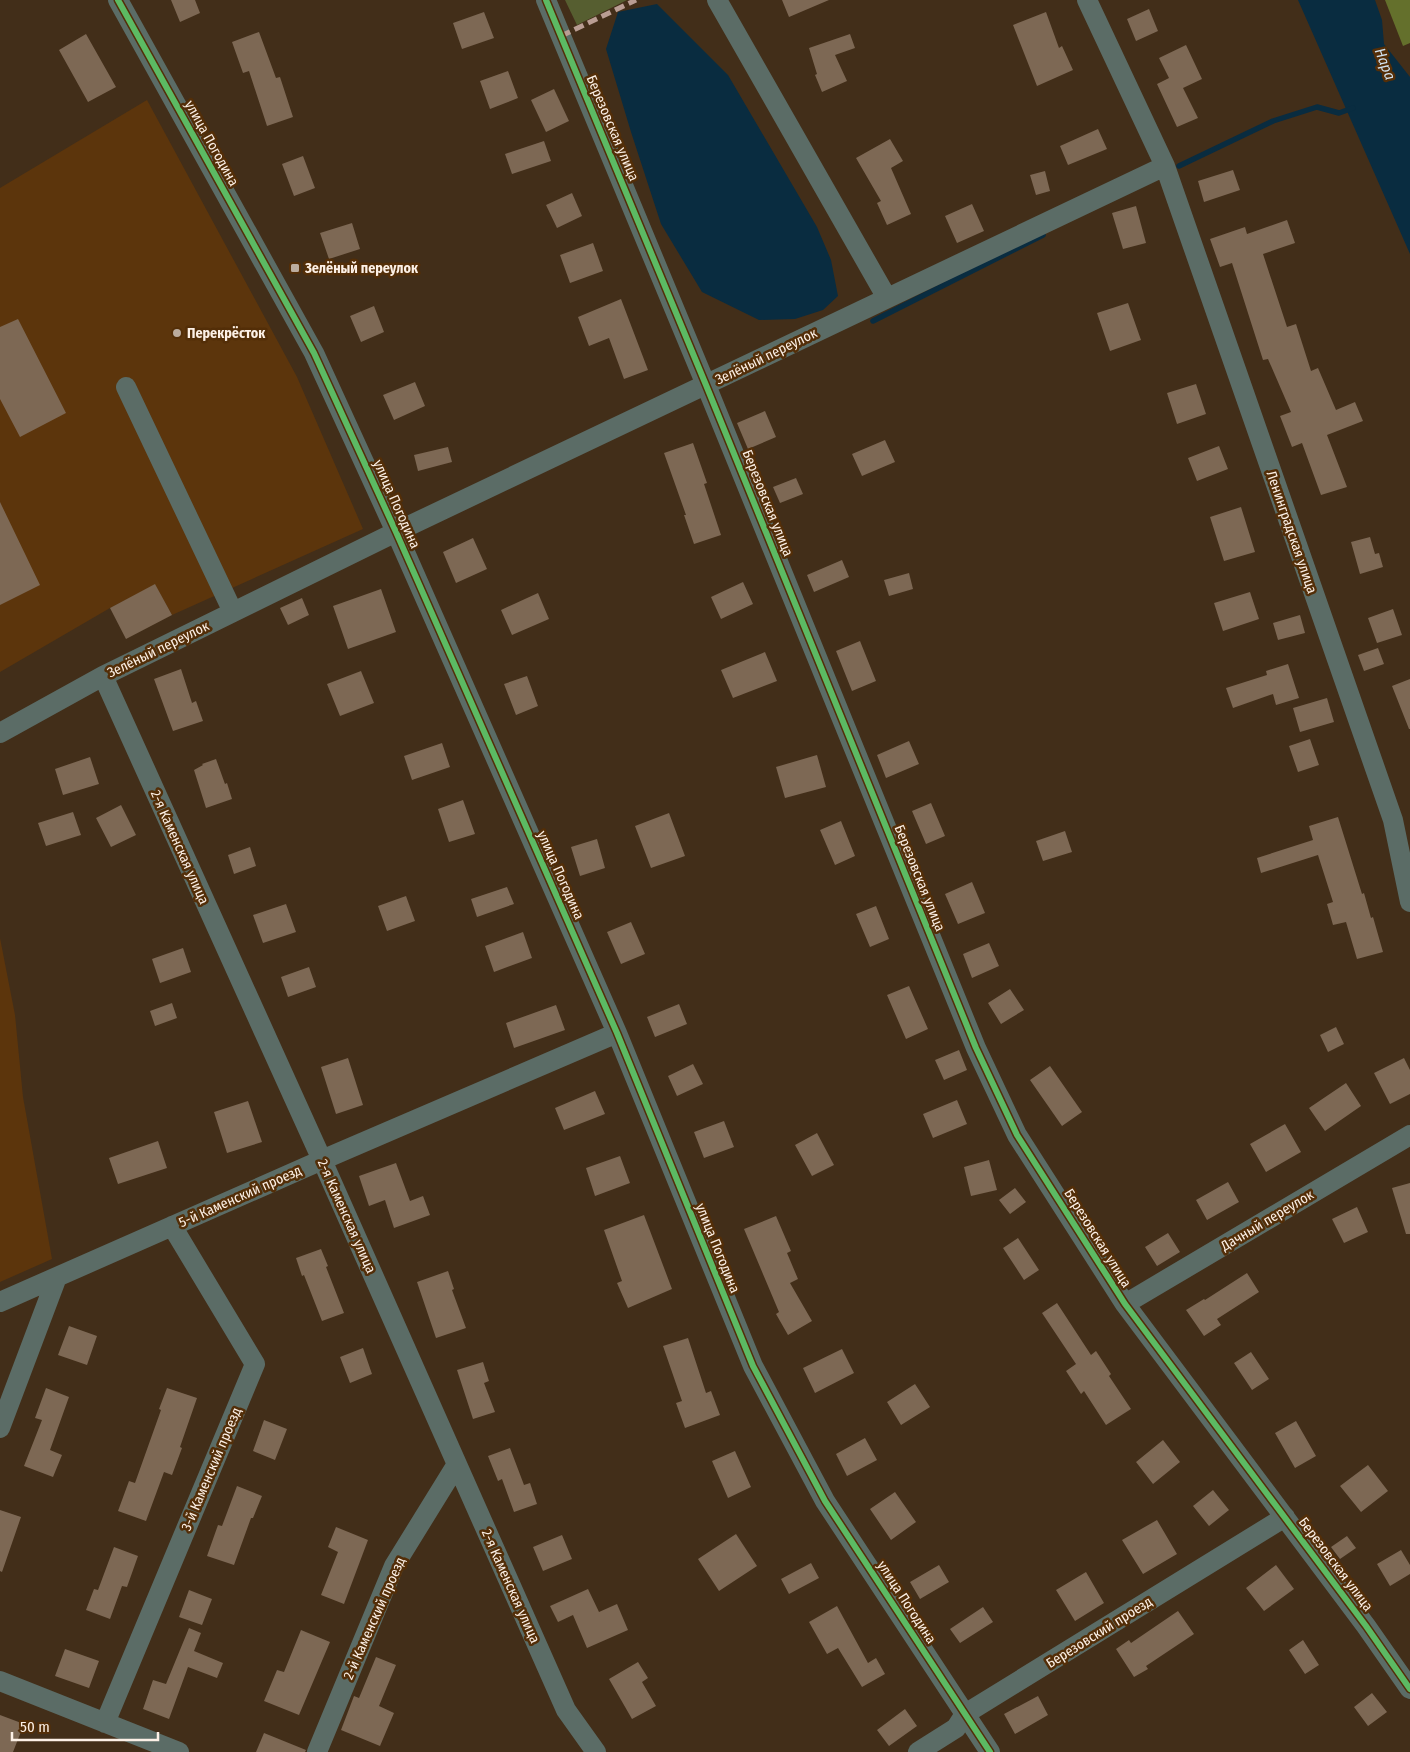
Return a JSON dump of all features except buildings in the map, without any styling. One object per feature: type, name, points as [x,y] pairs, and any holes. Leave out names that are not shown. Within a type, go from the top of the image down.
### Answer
[{"type":"street","name":"улица Погодина","points":[[118,0],[314,354],[396,532],[618,1033],[753,1366],[825,1501],[990,1752]]},
{"type":"street","name":"Березовская улица","points":[[546,0],[706,385],[976,1048],[1017,1135],[1124,1304],[1366,1626],[1410,1689]]},
{"type":"street","points":[[717,0],[887,298]]},
{"type":"street","name":"Ленинградская улица","points":[[1087,0],[1165,166],[1393,820],[1410,902]]},
{"type":"street","name":"Зелёный переулок","points":[[0,733],[103,676],[396,532],[1165,166]]},
{"type":"street","points":[[126,387],[233,612]]},
{"type":"street","name":"2-я Каменская улица","points":[[103,676],[322,1160],[566,1710],[596,1752]]},
{"type":"street","name":"5-й Каменский проезд","points":[[0,1302],[322,1160],[618,1033]]},
{"type":"street","name":"Дачный переулок","points":[[1124,1304],[1410,1135]]},
{"type":"street","name":"3-й Каменский проезд","points":[[105,1723],[255,1364],[172,1226]]},
{"type":"street","points":[[0,1428],[57,1277]]},
{"type":"street","name":"2-й Каменский проезд","points":[[316,1752],[394,1566],[457,1464]]},
{"type":"street","name":"Березовский проезд","points":[[918,1752],[956,1728],[966,1714],[1285,1518]]},
{"type":"street","points":[[0,1681],[179,1752]]},
{"type":"shaded area","points":[[147,100],[297,377],[363,529],[172,615],[155,585],[110,608],[0,672],[0,188]]},
{"type":"shaded area","points":[[0,938],[15,1015],[23,1097],[52,1259],[0,1282]]},
{"type":"green space","points":[[565,0],[627,0],[577,25]]},
{"type":"green space","points":[[1385,0],[1410,0],[1410,43],[1403,46]]},
{"type":"water","name":"Нара","points":[[1298,0],[1375,0],[1382,20],[1384,44],[1410,77],[1410,254]]},
{"type":"water","points":[[657,4],[728,75],[817,227],[831,260],[838,296],[823,310],[795,319],[759,320],[702,292],[661,224],[606,49],[618,12]]},
{"type":"waterway","points":[[1179,166],[1273,121],[1317,107],[1339,113],[1353,108]]},
{"type":"waterway","points":[[873,321],[1043,235]]},
{"type":"marked path","points":[[561,36],[636,0]]},
{"type":"cycle path","points":[[118,0],[314,353],[396,532],[617,1033],[753,1366],[825,1501],[990,1752]]},
{"type":"cycle path","points":[[546,0],[706,385],[976,1048],[1017,1135],[1125,1304],[1366,1626],[1410,1689]]},
{"type":"place","name":"Зелёный переулок","points":[[295,268]]},
{"type":"place","name":"Перекрёсток","points":[[177,333]]}]
